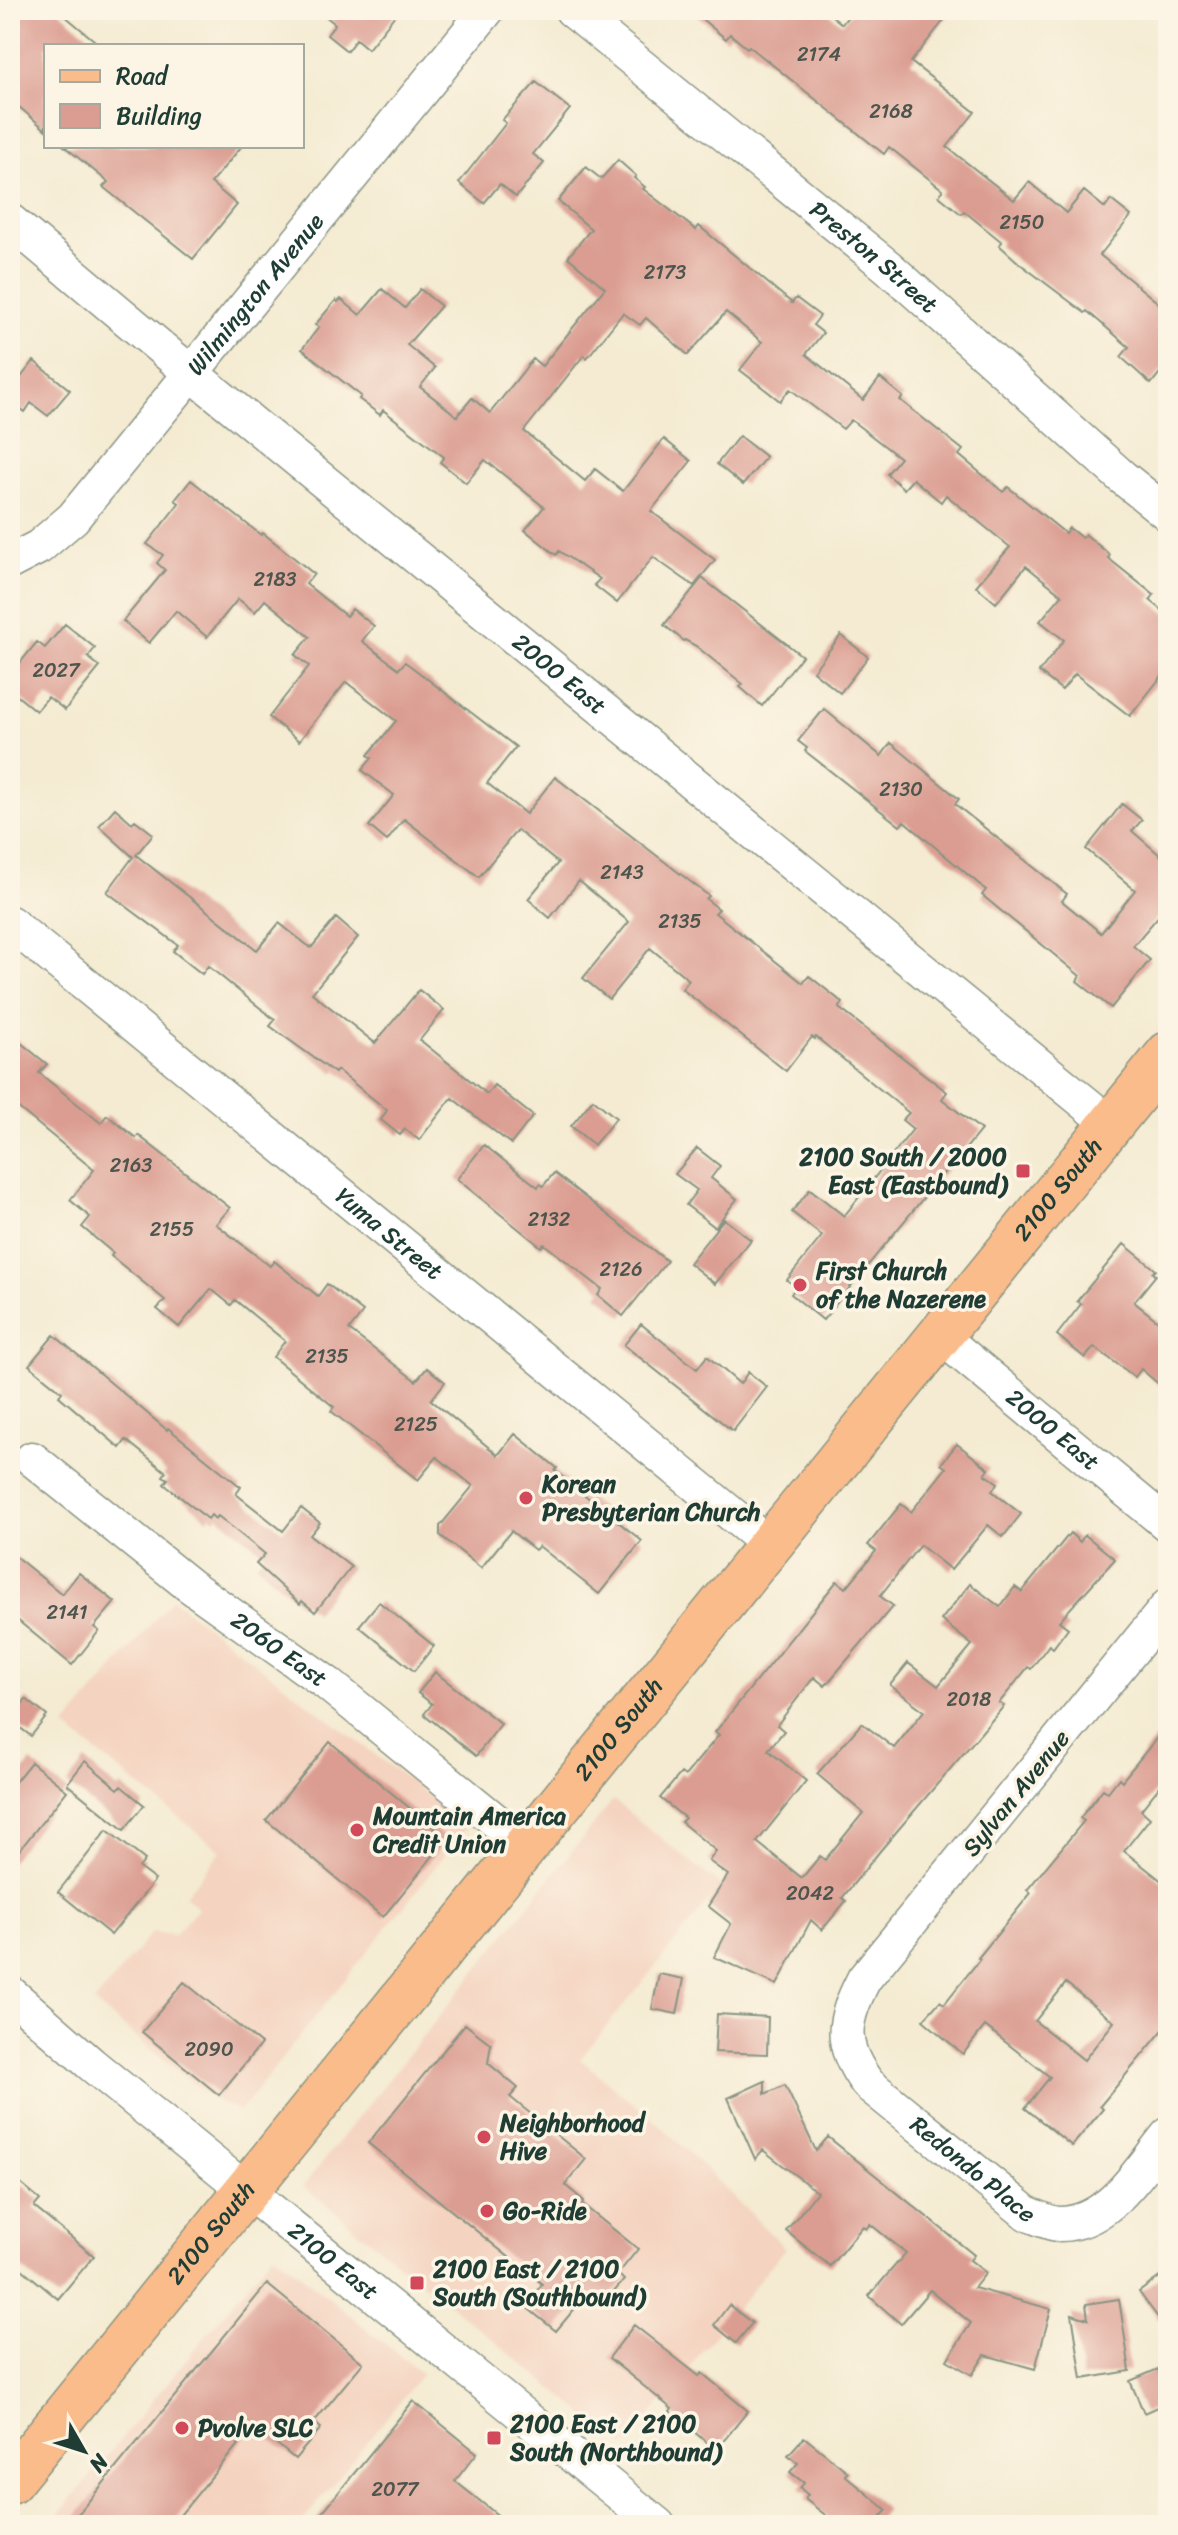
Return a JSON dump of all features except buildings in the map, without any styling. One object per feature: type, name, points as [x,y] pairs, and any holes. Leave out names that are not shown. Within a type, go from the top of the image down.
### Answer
[{"type":"main road","name":"2100 South","points":[[10,2482],[400,1996],[1168,1054]]},
{"type":"street","name":"Wilmington Avenue","points":[[10,562],[51,538],[73,518],[487,10]]},
{"type":"street","name":"Preston Street","points":[[572,10],[888,267],[1122,477],[1168,514]]},
{"type":"street","name":"2000 East","points":[[10,221],[191,373],[1111,1124]]},
{"type":"street","name":"Yuma Street","points":[[10,923],[768,1544]]},
{"type":"street","name":"2000 East","points":[[939,1335],[1168,1525]]},
{"type":"street","name":"2060 East","points":[[32,1459],[167,1569],[338,1692],[524,1844]]},
{"type":"street","name":"Sylvan Avenue","points":[[864,1979],[1168,1606]]},
{"type":"street","name":"Redondo Place","points":[[864,1979],[851,2004],[845,2035],[852,2063],[868,2084],[1028,2214],[1055,2224],[1080,2222],[1098,2214],[1116,2198],[1168,2135]]},
{"type":"street","name":"2100 East","points":[[10,1993],[91,2064],[658,2525]]},
{"type":"shaded area","points":[[172,1599],[468,1826],[240,2111],[214,2100],[94,2003],[152,1932],[174,1935],[198,1908],[185,1896],[221,1851],[65,1727]]},
{"type":"shaded area","points":[[613,1800],[721,1886],[580,2059],[667,2131],[785,2248],[625,2447],[303,2186]]},
{"type":"shaded area","points":[[274,2253],[422,2374],[300,2525],[50,2525]]},
{"type":"place","name":"2100 South / 2000 East (Eastbound)","points":[[1023,1171]]},
{"type":"place","name":"First Church of the Nazerene","points":[[800,1285]]},
{"type":"place","name":"Korean Presbyterian Church","points":[[526,1498]]},
{"type":"place","name":"Mountain America Credit Union","points":[[357,1830]]},
{"type":"place","name":"Neighborhood Hive","points":[[484,2137]]},
{"type":"place","name":"Go-Ride","points":[[487,2211]]},
{"type":"place","name":"2100 East / 2100 South (Southbound)","points":[[417,2283]]},
{"type":"place","name":"Pvolve SLC","points":[[182,2428]]},
{"type":"place","name":"2100 East / 2100 South (Northbound)","points":[[494,2438]]}]
